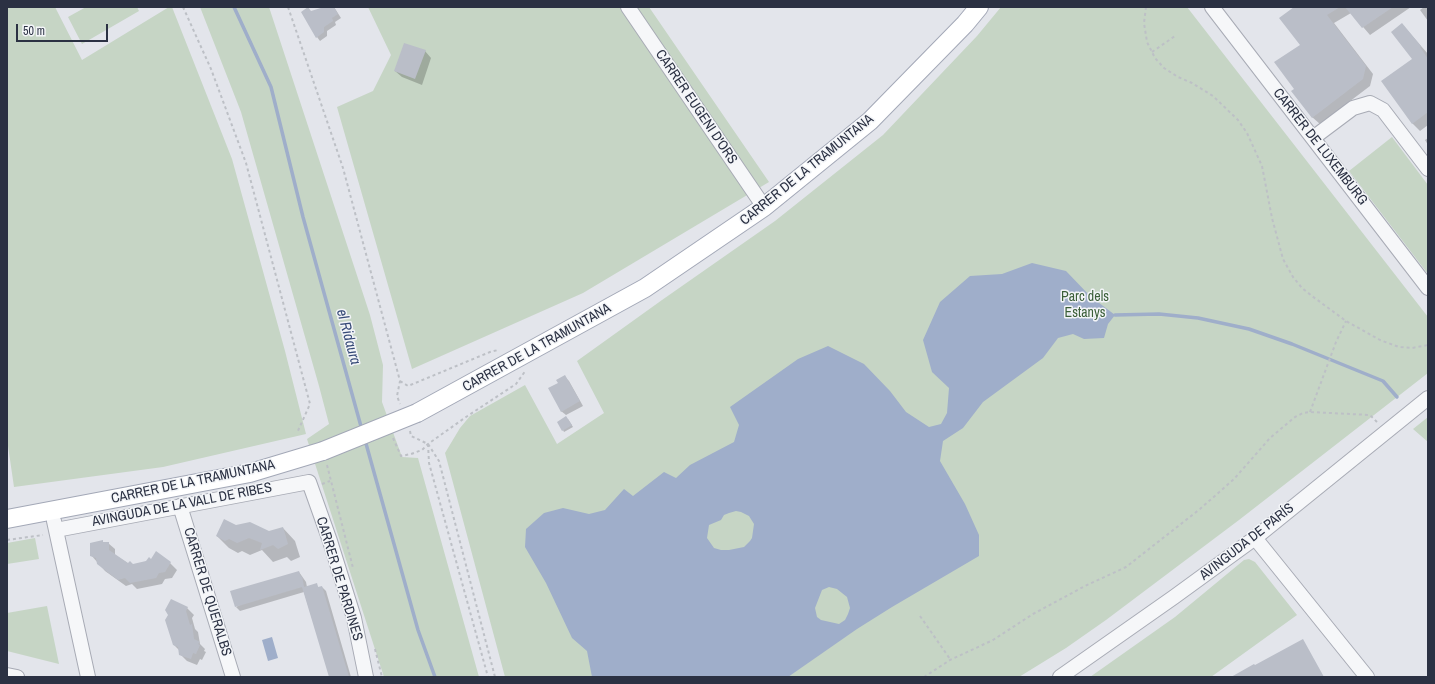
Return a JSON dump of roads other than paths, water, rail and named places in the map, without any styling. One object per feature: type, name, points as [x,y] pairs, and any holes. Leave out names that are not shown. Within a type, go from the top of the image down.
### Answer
[{"type":"main road","name":"CARRER DE LA TRAMUNTANA","points":[[7,520],[250,473],[323,451],[417,413],[646,288],[764,208],[870,121],[965,24],[978,7]]},
{"type":"street","name":"CARRER EUGENI D'ORS","points":[[628,7],[764,208]]},
{"type":"street","name":"CARRER DE LUXEMBURG","points":[[1212,7],[1428,288]]},
{"type":"street","points":[[1313,138],[1353,108],[1370,103],[1382,110],[1428,169]]},
{"type":"street","name":"AVINGUDA DE PARÍS","points":[[1060,677],[1255,538],[1428,398]]},
{"type":"street","name":"AVINGUDA DE LA VALL DE RIBES","points":[[57,533],[180,506],[309,482]]},
{"type":"street","name":"CARRER DE PARDINES","points":[[309,482],[330,540],[354,618],[366,677]]},
{"type":"street","name":"CARRER DE QUERALBS","points":[[180,506],[233,677]]},
{"type":"street","points":[[52,511],[88,677]]},
{"type":"street","points":[[1255,538],[1367,677]]},
{"type":"street","points":[[7,675],[17,677]]},
{"type":"water","points":[[1032,263],[1066,271],[1090,296],[1115,315],[1108,324],[1104,338],[1084,339],[1073,334],[1058,338],[1043,358],[983,402],[963,428],[943,441],[940,461],[965,504],[979,535],[979,556],[857,629],[788,677],[592,677],[587,651],[572,638],[546,583],[525,547],[526,529],[544,513],[563,508],[589,514],[605,510],[624,489],[633,496],[664,472],[676,478],[690,465],[734,442],[739,425],[730,407],[798,359],[828,346],[864,364],[890,391],[906,412],[929,427],[941,424],[947,413],[949,388],[932,372],[923,340],[940,302],[970,276],[1002,274]],"holes":[[[736,511],[749,516],[754,524],[752,538],[744,547],[729,550],[714,548],[707,538],[709,525],[721,520],[724,515]],[[829,587],[837,589],[847,597],[850,608],[845,620],[839,624],[821,620],[817,617],[815,608],[822,590]]]},
{"type":"water","points":[[272,637],[278,658],[268,661],[262,640]]},
{"type":"waterway","name":"el Ridaura","points":[[234,7],[271,87],[303,217],[362,430]]},
{"type":"waterway","points":[[1115,315],[1159,314],[1198,318],[1249,329],[1292,344],[1383,381],[1397,397]]},
{"type":"waterway","name":"el Ridaura","points":[[365,440],[418,630],[435,677]]},
{"type":"park label","name":"Parc dels Estanys","points":[[1085,306]]}]
